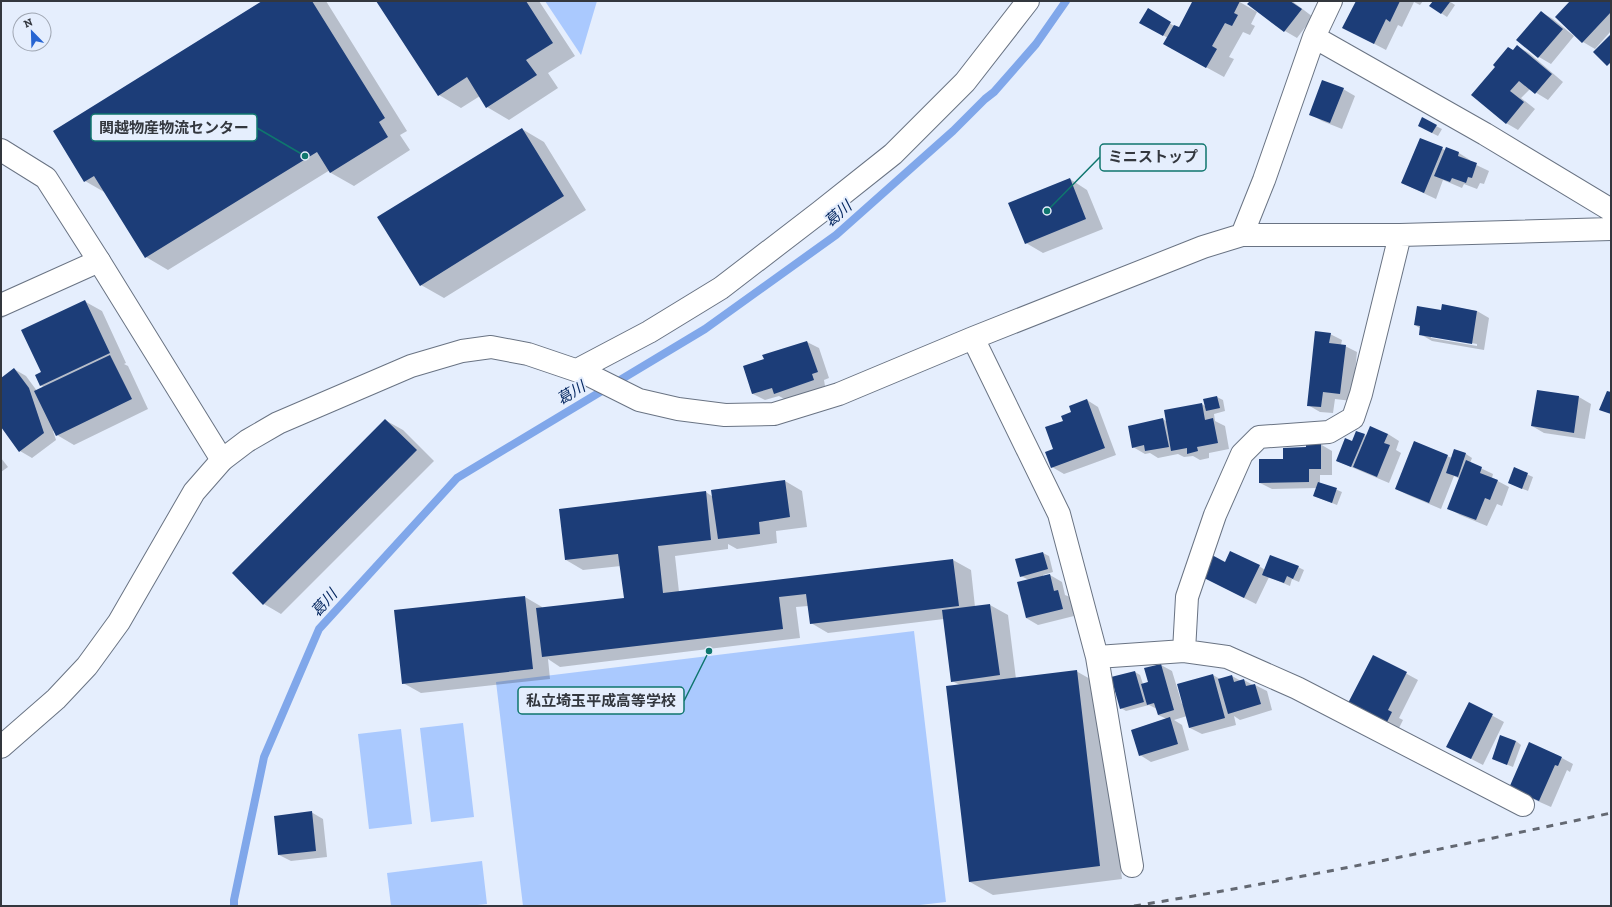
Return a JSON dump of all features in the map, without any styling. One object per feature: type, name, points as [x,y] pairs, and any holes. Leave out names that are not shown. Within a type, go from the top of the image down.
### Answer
[{"type":"street","points":[[582,372],[721,288],[893,154],[965,82],[1028,1]]},
{"type":"street","points":[[1242,235],[1264,180],[1314,38],[1331,1]]},
{"type":"street","points":[[1314,38],[1485,134],[1611,210]]},
{"type":"street","points":[[1,150],[46,178],[222,460]]},
{"type":"street","points":[[1,747],[56,699],[87,666],[119,622],[194,492],[222,460],[247,441],[278,423],[411,366],[462,351],[491,347],[528,354],[582,372],[639,400],[678,409],[725,415],[774,414],[839,394],[973,338],[1203,247],[1242,235],[1400,235],[1611,229]]},
{"type":"street","points":[[1184,651],[1187,597],[1215,515],[1242,454],[1259,437],[1330,432],[1353,418],[1361,394],[1400,235]]},
{"type":"street","points":[[1,305],[99,261]]},
{"type":"street","points":[[973,338],[1059,514],[1097,657],[1132,866]]},
{"type":"street","points":[[1097,657],[1184,651],[1227,656],[1297,688],[1524,805]]},
{"type":"shaded area","points":[[545,1],[597,1],[581,55]]},
{"type":"shaded area","points":[[914,631],[946,902],[911,906],[523,906],[496,682]]},
{"type":"shaded area","points":[[463,723],[474,817],[431,822],[420,728]]},
{"type":"shaded area","points":[[401,729],[412,824],[369,829],[358,734]]},
{"type":"shaded area","points":[[482,861],[487,904],[468,906],[391,906],[387,873]]},
{"type":"building","points":[[262,1],[312,1],[385,118],[379,122],[388,137],[330,173],[317,152],[145,258],[94,176],[84,182],[53,131]]},
{"type":"building","points":[[376,1],[526,1],[553,43],[526,60],[537,75],[486,108],[467,77],[438,96]]},
{"type":"building","points":[[1190,1],[1240,1],[1234,13],[1238,15],[1232,26],[1225,23],[1212,46],[1217,49],[1206,68],[1163,44],[1174,25],[1179,27],[1192,2]]},
{"type":"building","points":[[1250,1],[1290,1],[1302,9],[1284,32],[1247,4]]},
{"type":"building","points":[[1356,1],[1400,1],[1390,22],[1386,19],[1374,44],[1342,28]]},
{"type":"building","points":[[1433,1],[1450,2],[1441,14],[1429,6]]},
{"type":"building","points":[[1570,1],[1611,1],[1611,12],[1582,43],[1555,17]]},
{"type":"building","points":[[1148,8],[1171,22],[1163,36],[1139,23]]},
{"type":"building","points":[[1541,11],[1563,29],[1538,58],[1516,40]]},
{"type":"building","points":[[1611,34],[1611,62],[1607,66],[1593,52]]},
{"type":"building","points":[[1517,45],[1552,74],[1535,94],[1519,81],[1510,91],[1524,102],[1506,124],[1471,95],[1495,67],[1493,65],[1508,47],[1513,50]]},
{"type":"building","points":[[1322,80],[1344,88],[1330,123],[1309,115]]},
{"type":"building","points":[[1422,117],[1437,125],[1432,133],[1418,126]]},
{"type":"building","points":[[522,128],[564,196],[420,286],[377,217]]},
{"type":"building","points":[[1420,138],[1443,147],[1424,193],[1401,183]]},
{"type":"building","points":[[1446,147],[1459,152],[1458,156],[1477,163],[1472,178],[1468,177],[1466,183],[1452,178],[1450,182],[1434,176]]},
{"type":"building","points":[[1070,178],[1086,219],[1025,244],[1008,203]]},
{"type":"building","points":[[85,300],[110,353],[40,386],[35,375],[41,372],[21,330]]},
{"type":"building","points":[[1442,304],[1477,311],[1472,344],[1419,335],[1420,326],[1414,325],[1417,306],[1441,310]]},
{"type":"building","points":[[1315,331],[1331,333],[1329,343],[1346,345],[1340,394],[1323,392],[1321,407],[1307,406]]},
{"type":"building","points":[[807,341],[818,372],[812,374],[814,380],[774,394],[772,388],[752,394],[743,366],[764,359],[762,355]]},
{"type":"building","points":[[110,355],[132,399],[56,436],[34,391]]},
{"type":"building","points":[[14,368],[29,388],[44,433],[19,452],[1,427],[1,378]]},
{"type":"building","points":[[1537,390],[1579,396],[1574,433],[1531,426]]},
{"type":"building","points":[[1607,391],[1611,392],[1611,414],[1599,410]]},
{"type":"building","points":[[1217,396],[1220,408],[1206,411],[1203,399]]},
{"type":"building","points":[[1087,399],[1105,448],[1051,468],[1045,452],[1053,449],[1045,427],[1063,421],[1061,416],[1071,412],[1069,406]]},
{"type":"building","points":[[1202,403],[1205,420],[1213,418],[1218,443],[1197,447],[1198,451],[1187,454],[1187,448],[1171,451],[1164,410]]},
{"type":"building","points":[[1163,418],[1169,447],[1145,451],[1144,445],[1132,448],[1128,426]]},
{"type":"building","points":[[385,419],[417,450],[263,605],[232,573]]},
{"type":"building","points":[[1370,426],[1388,434],[1384,443],[1390,445],[1377,477],[1353,467]]},
{"type":"building","points":[[1356,431],[1365,434],[1351,467],[1336,461],[1345,438],[1352,441]]},
{"type":"building","points":[[1414,441],[1448,455],[1429,503],[1395,489]]},
{"type":"building","points":[[1306,443],[1321,443],[1321,469],[1309,469],[1309,482],[1259,483],[1259,459],[1283,459],[1283,448],[1306,447]]},
{"type":"building","points":[[1454,449],[1466,453],[1458,477],[1446,473]]},
{"type":"building","points":[[1466,460],[1482,467],[1480,473],[1498,480],[1490,500],[1485,498],[1476,520],[1447,509]]},
{"type":"building","points":[[1514,467],[1528,473],[1522,489],[1508,483]]},
{"type":"building","points":[[785,480],[790,517],[759,522],[760,534],[718,539],[711,490]]},
{"type":"building","points":[[1318,482],[1337,488],[1332,503],[1313,496]]},
{"type":"building","points":[[706,491],[711,540],[658,546],[663,593],[953,559],[959,606],[810,624],[806,594],[779,597],[783,629],[542,657],[536,608],[624,598],[618,554],[565,560],[559,509]]},
{"type":"building","points":[[1230,551],[1260,565],[1244,598],[1202,577],[1212,555],[1225,562]]},
{"type":"building","points":[[1043,552],[1048,569],[1020,577],[1015,559]]},
{"type":"building","points":[[1270,555],[1299,566],[1293,579],[1287,576],[1284,583],[1262,575]]},
{"type":"building","points":[[1050,574],[1054,591],[1058,590],[1063,609],[1026,618],[1017,582]]},
{"type":"building","points":[[525,596],[533,669],[402,684],[394,610]]},
{"type":"building","points":[[990,604],[1000,675],[951,682],[942,610]]},
{"type":"building","points":[[1373,655],[1407,672],[1388,710],[1392,712],[1387,722],[1369,713],[1347,705]]},
{"type":"building","points":[[1161,664],[1174,710],[1158,715],[1154,703],[1147,705],[1141,684],[1148,682],[1144,668]]},
{"type":"building","points":[[1077,670],[1100,866],[969,882],[946,686]]},
{"type":"building","points":[[1135,671],[1144,702],[1120,709],[1111,677]]},
{"type":"building","points":[[1213,674],[1225,718],[1189,728],[1177,684]]},
{"type":"building","points":[[1232,675],[1234,682],[1244,679],[1246,686],[1255,684],[1261,704],[1228,714],[1218,679]]},
{"type":"building","points":[[1469,702],[1493,714],[1471,759],[1446,747]]},
{"type":"building","points":[[1170,717],[1178,744],[1139,756],[1131,730]]},
{"type":"building","points":[[1500,735],[1516,741],[1507,765],[1492,759]]},
{"type":"building","points":[[1529,742],[1562,757],[1558,766],[1555,765],[1539,801],[1509,788]]},
{"type":"building","points":[[312,811],[316,851],[278,855],[274,816]]},
{"type":"waterway","name":"葛川","points":[[234,906],[264,757],[319,629],[457,478],[705,329],[836,235],[953,131],[994,92],[1036,44],[1066,1]]},
{"type":"railway","points":[[1134,906],[1432,851],[1611,813]]},
{"type":"place","name":"関越物産物流センター","points":[[305,156]]},
{"type":"place","name":"ミニストップ","points":[[1047,211]]},
{"type":"place","name":"私立埼玉平成高等学校","points":[[709,651]]}]
